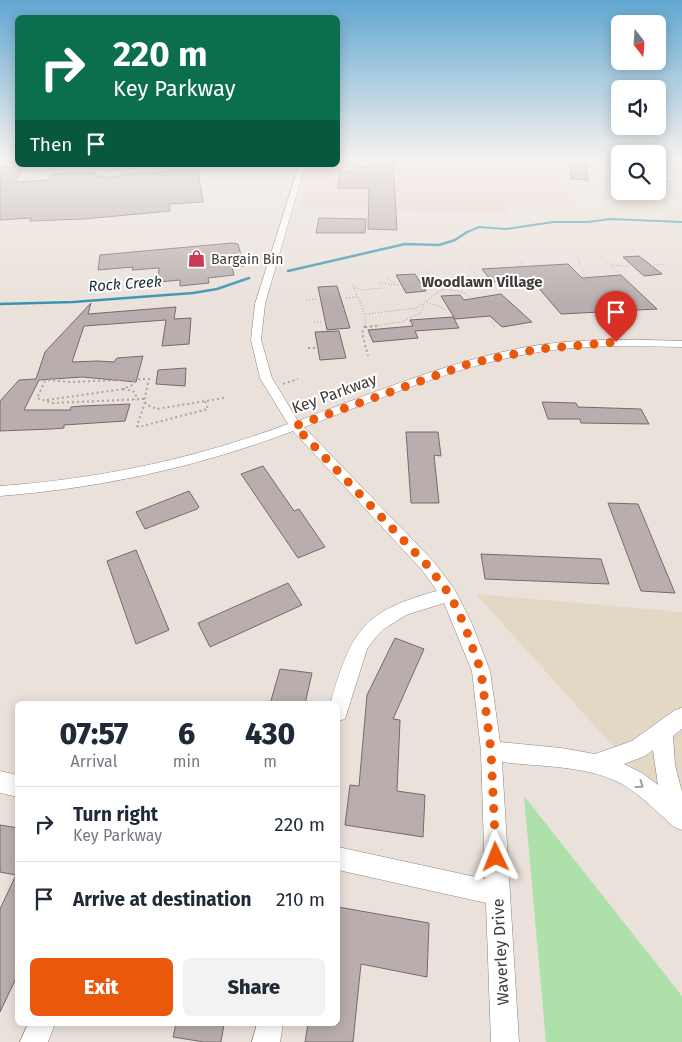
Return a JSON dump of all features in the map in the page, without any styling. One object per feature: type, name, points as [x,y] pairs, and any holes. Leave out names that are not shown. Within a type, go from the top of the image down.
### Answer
[{"type":"street","name":"Waverley Drive","points":[[289,207],[260,304],[256,340],[266,378],[295,426],[428,566],[450,595],[464,624],[481,671],[491,751],[505,1042]]},
{"type":"street","name":"Key Parkway","points":[[0,491],[86,482],[194,460],[295,426],[439,373],[507,354],[584,344],[631,342],[682,344]]},
{"type":"street","points":[[340,703],[361,644],[376,625],[395,613],[419,602],[450,595]]},
{"type":"street","points":[[596,764],[638,749],[682,717]]},
{"type":"street","points":[[663,731],[663,765],[667,783],[682,818]]},
{"type":"street","points":[[491,751],[596,764],[626,775],[682,818]]},
{"type":"street","points":[[0,782],[15,785]]},
{"type":"street","points":[[340,858],[497,892]]},
{"type":"street","points":[[34,1042],[41,1026]]},
{"type":"street","points":[[266,1042],[270,1026]]},
{"type":"path","points":[[578,257],[586,280],[607,291]]},
{"type":"path","points":[[602,257],[619,272]]},
{"type":"path","points":[[520,261],[524,265]]},
{"type":"path","points":[[654,265],[666,264]]},
{"type":"path","points":[[611,265],[631,267]]},
{"type":"path","points":[[470,268],[479,278],[486,279]]},
{"type":"path","points":[[426,271],[442,290]]},
{"type":"path","points":[[354,287],[363,290],[382,289],[378,281],[398,285],[388,279]]},
{"type":"path","points":[[352,283],[356,297],[366,314],[365,327],[362,333],[368,356]]},
{"type":"path","points":[[355,294],[363,290]]},
{"type":"path","points":[[366,314],[414,309],[426,303],[442,290],[458,291],[474,299],[495,327]]},
{"type":"path","points":[[346,298],[356,297]]},
{"type":"path","points":[[306,300],[318,299]]},
{"type":"path","points":[[426,303],[445,309]]},
{"type":"path","points":[[365,327],[408,320],[421,313],[426,303]]},
{"type":"path","points":[[314,322],[321,322]]},
{"type":"path","points":[[308,348],[315,348]]},
{"type":"path","points":[[134,379],[132,384],[133,391],[136,394],[135,400]]},
{"type":"path","points":[[205,401],[208,409],[139,427],[136,426],[145,401],[149,379],[70,382],[48,380],[45,381],[37,398],[52,403],[135,400],[145,401],[151,408],[160,409],[205,401],[224,398]]},
{"type":"path","points":[[282,384],[298,379]]},
{"type":"path","points":[[45,401],[123,389],[132,384]]},
{"type":"path","points":[[123,389],[125,391],[133,391]]},
{"type":"shaded area","points":[[505,207],[507,214],[300,208]]},
{"type":"shaded area","points":[[476,594],[682,612],[682,823]]},
{"type":"green space","points":[[524,796],[682,996],[682,1042],[546,1042]]},
{"type":"building","points":[[0,207],[169,207],[170,211],[84,219],[30,221],[31,218],[0,220]]},
{"type":"building","points":[[369,207],[396,207],[397,230],[368,229]]},
{"type":"building","points":[[319,218],[366,219],[365,233],[316,233]]},
{"type":"building","points":[[238,244],[244,266],[232,267],[234,275],[208,278],[209,283],[180,286],[180,280],[158,282],[159,268],[132,270],[133,267],[98,270],[100,255]]},
{"type":"building","points":[[639,256],[662,274],[644,276],[623,257]]},
{"type":"building","points":[[568,264],[582,278],[621,275],[657,309],[561,314],[531,279],[492,282],[482,269]]},
{"type":"building","points":[[415,274],[426,291],[406,293],[396,275]]},
{"type":"building","points":[[337,286],[350,328],[327,330],[318,287]]},
{"type":"building","points":[[501,294],[532,322],[502,327],[490,316],[455,319],[441,296],[460,295],[464,300]]},
{"type":"building","points":[[91,303],[88,314],[176,307],[174,319],[191,318],[189,344],[162,346],[166,320],[84,326],[72,362],[114,362],[117,358],[143,356],[136,382],[82,377],[39,380],[24,410],[70,410],[71,407],[130,404],[125,421],[64,425],[64,428],[0,431],[0,401],[19,380],[36,379],[45,352]]},
{"type":"building","points":[[453,317],[459,328],[415,331],[418,338],[373,342],[368,330],[413,326],[410,320]]},
{"type":"building","points":[[339,331],[346,358],[320,360],[315,332]]},
{"type":"building","points":[[186,368],[185,386],[156,384],[158,370]]},
{"type":"building","points":[[542,402],[576,403],[578,407],[641,409],[649,424],[581,423],[580,419],[548,419]]},
{"type":"building","points":[[406,432],[438,432],[441,456],[434,455],[439,503],[411,503]]},
{"type":"building","points":[[263,466],[294,511],[299,509],[325,547],[298,558],[241,474]]},
{"type":"building","points":[[189,491],[199,507],[197,509],[145,529],[136,512]]},
{"type":"building","points":[[608,503],[638,504],[675,593],[641,591]]},
{"type":"building","points":[[136,550],[169,630],[136,644],[107,561]]},
{"type":"building","points":[[481,554],[601,559],[609,584],[485,579]]},
{"type":"building","points":[[288,583],[302,605],[210,647],[198,623]]},
{"type":"building","points":[[395,638],[424,649],[393,719],[400,720],[397,791],[425,795],[423,837],[345,825],[350,785],[359,786],[367,695]]},
{"type":"building","points":[[280,669],[312,673],[306,701],[271,701]]},
{"type":"building","points":[[0,825],[15,828],[15,875],[0,872]]},
{"type":"building","points":[[15,877],[15,980],[0,1012],[0,909]]},
{"type":"building","points":[[340,907],[429,923],[427,977],[361,964],[353,1042],[305,1042],[308,1026],[340,1026]]},
{"type":"building","points":[[176,1026],[224,1026],[221,1042],[204,1042],[173,1037]]},
{"type":"waterway","name":"Rock Creek","points":[[466,232],[479,227],[506,229],[553,222],[588,222],[610,219],[682,222]]},
{"type":"waterway","name":"Rock Creek","points":[[288,271],[405,244],[439,245],[455,240],[466,232]]},
{"type":"waterway","name":"Rock Creek","points":[[0,304],[73,302],[193,293],[217,289],[249,278]]},
{"type":"place","name":"Bargain Bin","points":[[197,259]]},
{"type":"district","name":"Woodlawn Village","points":[[482,282]]},
{"type":"route","points":[[496,857],[491,751],[481,671],[464,624],[450,595],[428,566],[295,426],[471,363],[507,354],[539,349],[616,342]]}]
